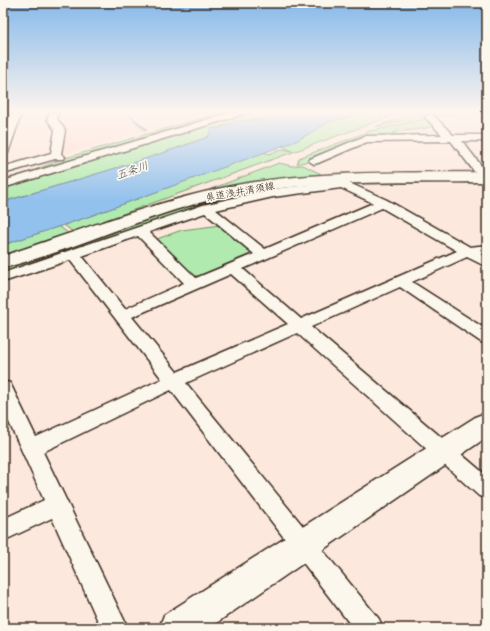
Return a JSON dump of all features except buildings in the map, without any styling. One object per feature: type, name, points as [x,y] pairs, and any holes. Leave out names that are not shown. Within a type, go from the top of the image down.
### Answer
[{"type":"main road","name":"県道浅井清須線","points":[[3,262],[191,200],[270,185],[486,178]]},
{"type":"main road","points":[[177,628],[487,423]]},
{"type":"street","points":[[3,153],[7,141]]},
{"type":"street","points":[[58,156],[59,141]]},
{"type":"street","points":[[3,171],[110,141]]},
{"type":"street","points":[[3,185],[145,141]]},
{"type":"street","points":[[314,161],[359,141]]},
{"type":"street","points":[[455,141],[486,178]]},
{"type":"street","points":[[3,181],[58,156]]},
{"type":"street","points":[[3,278],[139,230],[207,208],[273,193],[341,182],[383,203],[487,263]]},
{"type":"street","points":[[122,316],[383,203]]},
{"type":"street","points":[[207,208],[264,255]]},
{"type":"street","points":[[139,230],[194,285]]},
{"type":"street","points":[[31,448],[174,381],[467,252],[487,249]]},
{"type":"street","points":[[73,254],[370,628]]},
{"type":"street","points":[[233,268],[487,489]]},
{"type":"street","points":[[401,281],[487,338]]},
{"type":"street","points":[[3,388],[115,628]]},
{"type":"street","points":[[3,530],[57,505]]},
{"type":"shaded area","points":[[58,141],[108,141],[64,154],[59,154]]},
{"type":"green space","points":[[122,141],[136,141],[19,176],[62,159]]},
{"type":"green space","points":[[152,141],[195,141],[140,161],[3,202],[3,187]]},
{"type":"green space","points":[[295,141],[322,141],[73,232],[64,225],[263,152],[269,154],[283,149],[292,151],[282,146]]},
{"type":"green space","points":[[343,141],[352,141],[311,158],[312,160],[297,164],[299,158]]},
{"type":"green space","points":[[279,163],[292,166],[303,165],[321,174],[290,177],[211,189]]},
{"type":"green space","points":[[271,190],[273,191],[3,275],[3,268],[182,208]]},
{"type":"green space","points":[[221,225],[251,249],[250,254],[198,276],[193,276],[154,240],[182,230]]},
{"type":"green space","points":[[59,226],[69,234],[3,257],[3,245]]},
{"type":"water","name":"五条川","points":[[196,141],[295,141],[85,218],[3,245],[3,202]]}]
